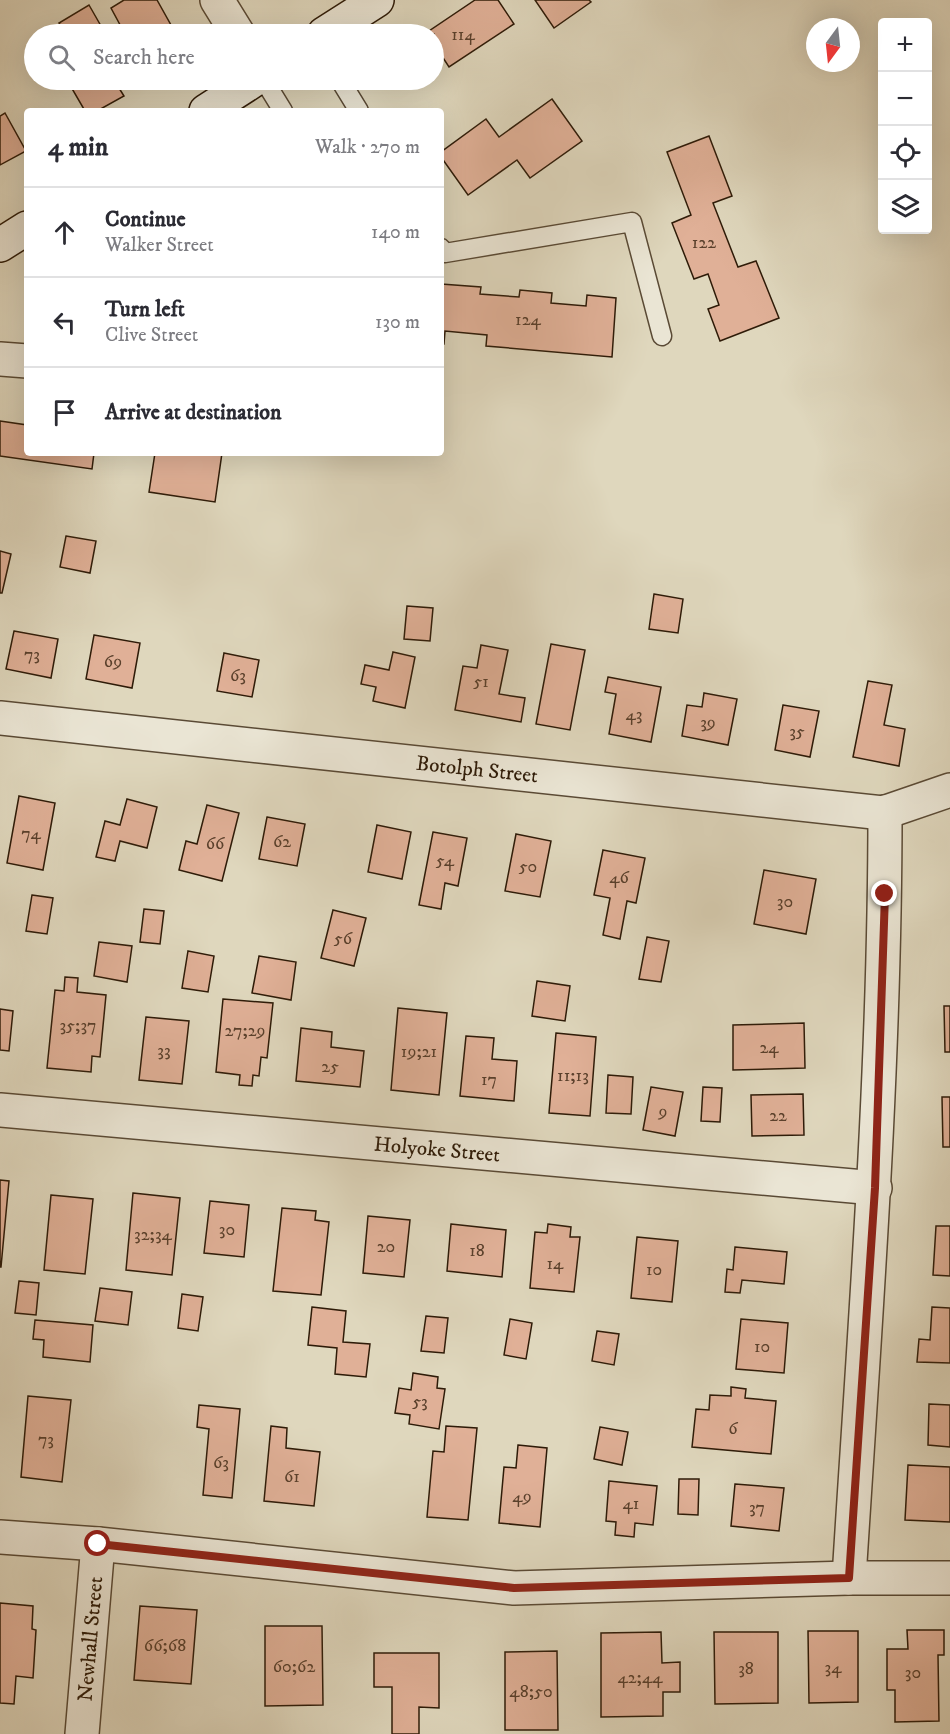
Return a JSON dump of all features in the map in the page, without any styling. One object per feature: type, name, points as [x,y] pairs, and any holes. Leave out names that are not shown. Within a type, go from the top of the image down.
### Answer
[{"type":"street","points":[[217,0],[232,24]]},
{"type":"street","points":[[340,24],[377,0]]},
{"type":"street","points":[[211,108],[239,90]]},
{"type":"street","points":[[0,245],[24,230]]},
{"type":"street","points":[[0,359],[24,361]]},
{"type":"street","name":"Botolph Street","points":[[0,718],[885,812],[950,790]]},
{"type":"street","points":[[849,1578],[875,1188],[885,894],[885,812]]},
{"type":"street","name":"Holyoke Street","points":[[0,1110],[875,1188]]},
{"type":"street","points":[[0,1537],[98,1544],[514,1588],[849,1578],[950,1578]]},
{"type":"street","name":"Newhall Street","points":[[82,1734],[98,1544]]},
{"type":"lane","points":[[270,90],[281,108]]},
{"type":"lane","points":[[346,90],[357,108]]},
{"type":"lane","points":[[444,252],[632,222],[662,336]]},
{"type":"building","points":[[124,0],[157,0],[170,24],[120,24],[111,8]]},
{"type":"building","points":[[475,0],[498,0],[514,24],[449,67],[444,59],[444,24],[439,24]]},
{"type":"building","points":[[535,0],[589,0],[591,2],[554,28]]},
{"type":"building","points":[[89,5],[100,24],[60,24]]},
{"type":"building","points":[[73,90],[120,90],[124,96],[102,108],[83,108]]},
{"type":"building","points":[[552,99],[582,141],[530,178],[517,160],[468,195],[444,161],[444,150],[486,119],[499,137]]},
{"type":"building","points":[[5,113],[24,147],[24,152],[0,165],[0,116]]},
{"type":"building","points":[[709,136],[732,196],[713,203],[738,267],[756,261],[779,318],[720,341],[708,309],[719,305],[708,274],[694,279],[672,223],[691,215],[667,152]]},
{"type":"building","points":[[444,284],[481,287],[480,294],[519,297],[520,290],[552,293],[551,303],[586,306],[587,295],[616,298],[612,357],[486,346],[487,335],[445,331],[444,344]]},
{"type":"building","points":[[0,421],[24,425],[24,456],[94,456],[92,469],[0,456]]},
{"type":"building","points":[[155,456],[222,456],[215,502],[149,492]]},
{"type":"building","points":[[66,536],[96,541],[90,573],[60,567]]},
{"type":"building","points":[[0,551],[11,554],[2,593],[0,593]]},
{"type":"building","points":[[654,594],[683,599],[678,633],[649,629]]},
{"type":"building","points":[[407,606],[433,608],[430,641],[404,639]]},
{"type":"building","points":[[14,631],[58,639],[51,678],[6,669]]},
{"type":"building","points":[[94,635],[140,643],[132,688],[86,679]]},
{"type":"building","points":[[551,644],[585,650],[570,730],[536,724]]},
{"type":"building","points":[[481,645],[508,650],[499,694],[525,698],[521,722],[455,710],[463,666],[477,668]]},
{"type":"building","points":[[393,652],[415,657],[405,708],[373,701],[376,687],[361,684],[365,665],[389,670]]},
{"type":"building","points":[[224,653],[259,660],[252,697],[217,691]]},
{"type":"building","points":[[608,677],[661,687],[651,742],[609,734],[616,694],[605,692]]},
{"type":"building","points":[[868,681],[892,685],[884,725],[905,729],[899,766],[853,757]]},
{"type":"building","points":[[704,693],[737,699],[728,745],[682,736],[687,705],[702,707]]},
{"type":"building","points":[[783,705],[819,711],[810,757],[775,750]]},
{"type":"building","points":[[19,796],[55,803],[43,870],[7,863]]},
{"type":"building","points":[[127,799],[157,807],[147,848],[120,841],[115,861],[96,857],[105,821],[120,825]]},
{"type":"building","points":[[207,805],[239,813],[222,881],[179,870],[186,841],[197,844]]},
{"type":"building","points":[[267,817],[305,824],[297,866],[259,859]]},
{"type":"building","points":[[377,825],[411,832],[402,879],[368,872]]},
{"type":"building","points":[[433,832],[467,838],[458,886],[445,883],[441,909],[419,905]]},
{"type":"building","points":[[516,834],[551,841],[540,897],[505,891]]},
{"type":"building","points":[[603,850],[645,858],[636,903],[627,901],[620,939],[603,935],[610,898],[594,895]]},
{"type":"building","points":[[764,870],[816,879],[806,934],[754,924]]},
{"type":"building","points":[[32,895],[53,898],[47,934],[26,931]]},
{"type":"building","points":[[144,909],[164,911],[160,944],[140,942]]},
{"type":"building","points":[[333,910],[366,918],[354,966],[321,958]]},
{"type":"building","points":[[647,937],[669,941],[661,982],[639,979]]},
{"type":"building","points":[[99,942],[132,946],[127,982],[94,976]]},
{"type":"building","points":[[188,951],[214,956],[208,992],[182,988]]},
{"type":"building","points":[[259,956],[296,962],[291,1000],[252,993]]},
{"type":"building","points":[[65,977],[78,978],[77,992],[106,995],[100,1057],[92,1056],[91,1072],[47,1068],[55,990],[64,991]]},
{"type":"building","points":[[537,981],[570,986],[565,1021],[532,1016]]},
{"type":"building","points":[[223,999],[273,1003],[267,1058],[261,1057],[259,1076],[253,1075],[252,1086],[239,1085],[240,1075],[216,1072]]},
{"type":"building","points":[[944,1006],[950,1006],[950,1052],[945,1052]]},
{"type":"building","points":[[398,1008],[447,1013],[439,1095],[391,1090]]},
{"type":"building","points":[[0,1009],[13,1011],[9,1051],[0,1050]]},
{"type":"building","points":[[146,1017],[189,1021],[182,1084],[139,1080]]},
{"type":"building","points":[[804,1023],[805,1068],[733,1070],[733,1025]]},
{"type":"building","points":[[301,1028],[332,1032],[331,1047],[364,1051],[360,1087],[296,1081]]},
{"type":"building","points":[[556,1033],[596,1037],[590,1116],[549,1113]]},
{"type":"building","points":[[466,1036],[494,1038],[492,1059],[517,1061],[514,1101],[460,1096]]},
{"type":"building","points":[[608,1075],[633,1077],[631,1114],[606,1113]]},
{"type":"building","points":[[651,1087],[683,1092],[675,1136],[643,1130]]},
{"type":"building","points":[[703,1087],[722,1088],[720,1122],[701,1121]]},
{"type":"building","points":[[803,1094],[804,1135],[752,1136],[751,1095]]},
{"type":"building","points":[[942,1097],[950,1097],[950,1147],[943,1147]]},
{"type":"building","points":[[0,1180],[9,1181],[1,1267],[0,1267]]},
{"type":"building","points":[[133,1193],[180,1198],[172,1275],[126,1270]]},
{"type":"building","points":[[51,1195],[93,1199],[85,1274],[44,1270]]},
{"type":"building","points":[[210,1201],[249,1205],[244,1257],[204,1253]]},
{"type":"building","points":[[282,1208],[316,1211],[315,1220],[329,1222],[321,1295],[273,1291]]},
{"type":"building","points":[[368,1216],[410,1220],[404,1277],[363,1273]]},
{"type":"building","points":[[451,1224],[506,1230],[502,1277],[447,1271]]},
{"type":"building","points":[[548,1224],[571,1227],[570,1237],[580,1237],[574,1292],[530,1288],[535,1232],[547,1233]]},
{"type":"building","points":[[936,1226],[950,1226],[950,1276],[933,1275]]},
{"type":"building","points":[[637,1237],[678,1241],[672,1302],[631,1298]]},
{"type":"building","points":[[735,1247],[787,1252],[784,1284],[742,1280],[740,1293],[725,1292],[727,1269],[733,1270]]},
{"type":"building","points":[[19,1281],[39,1283],[36,1315],[15,1313]]},
{"type":"building","points":[[100,1288],[132,1292],[128,1325],[95,1321]]},
{"type":"building","points":[[182,1294],[203,1297],[198,1331],[178,1328]]},
{"type":"building","points":[[312,1307],[346,1311],[343,1342],[370,1344],[366,1377],[335,1374],[337,1348],[308,1345]]},
{"type":"building","points":[[932,1307],[950,1308],[950,1363],[917,1362],[919,1339],[930,1340]]},
{"type":"building","points":[[426,1316],[448,1318],[444,1353],[421,1351]]},
{"type":"building","points":[[510,1319],[532,1323],[526,1359],[504,1355]]},
{"type":"building","points":[[741,1319],[788,1323],[784,1373],[736,1369]]},
{"type":"building","points":[[35,1320],[93,1325],[90,1362],[43,1357],[44,1340],[33,1339]]},
{"type":"building","points":[[597,1331],[619,1334],[614,1365],[592,1361]]},
{"type":"building","points":[[413,1373],[438,1377],[437,1388],[445,1389],[439,1429],[409,1424],[410,1415],[395,1413],[399,1388],[411,1390]]},
{"type":"building","points":[[731,1387],[746,1389],[745,1398],[776,1401],[771,1454],[692,1447],[696,1409],[709,1410],[710,1395],[731,1396]]},
{"type":"building","points":[[28,1396],[71,1400],[62,1482],[21,1477]]},
{"type":"building","points":[[929,1404],[950,1405],[950,1447],[928,1445]]},
{"type":"building","points":[[199,1405],[240,1409],[232,1498],[203,1495],[209,1429],[197,1427]]},
{"type":"building","points":[[271,1426],[287,1428],[286,1448],[320,1452],[314,1506],[264,1501]]},
{"type":"building","points":[[446,1426],[477,1428],[468,1520],[427,1517],[433,1451],[444,1452]]},
{"type":"building","points":[[600,1427],[628,1432],[622,1465],[594,1459]]},
{"type":"building","points":[[518,1445],[547,1448],[540,1527],[499,1523],[504,1467],[516,1468]]},
{"type":"building","points":[[908,1465],[950,1467],[950,1522],[905,1520]]},
{"type":"building","points":[[679,1479],[699,1479],[698,1515],[678,1514]]},
{"type":"building","points":[[609,1481],[657,1486],[653,1525],[635,1523],[634,1537],[615,1535],[616,1522],[606,1521]]},
{"type":"building","points":[[735,1484],[784,1488],[779,1531],[731,1526]]},
{"type":"building","points":[[0,1603],[33,1606],[32,1629],[36,1630],[33,1678],[16,1676],[14,1704],[0,1703]]},
{"type":"building","points":[[140,1606],[197,1610],[191,1684],[134,1680]]},
{"type":"building","points":[[265,1626],[322,1626],[323,1705],[265,1706]]},
{"type":"building","points":[[907,1630],[944,1630],[944,1655],[938,1655],[939,1721],[895,1722],[895,1690],[887,1690],[887,1649],[908,1649]]},
{"type":"building","points":[[808,1631],[858,1631],[858,1702],[809,1703]]},
{"type":"building","points":[[661,1632],[662,1663],[680,1662],[680,1692],[663,1692],[663,1716],[601,1717],[601,1633]]},
{"type":"building","points":[[714,1632],[778,1632],[778,1703],[715,1704]]},
{"type":"building","points":[[557,1651],[558,1730],[505,1730],[505,1652]]},
{"type":"building","points":[[374,1653],[439,1653],[439,1708],[419,1707],[419,1734],[392,1734],[392,1687],[374,1687]]},
{"type":"route","points":[[98,1544],[514,1588],[849,1578],[875,1188],[885,894]]}]
